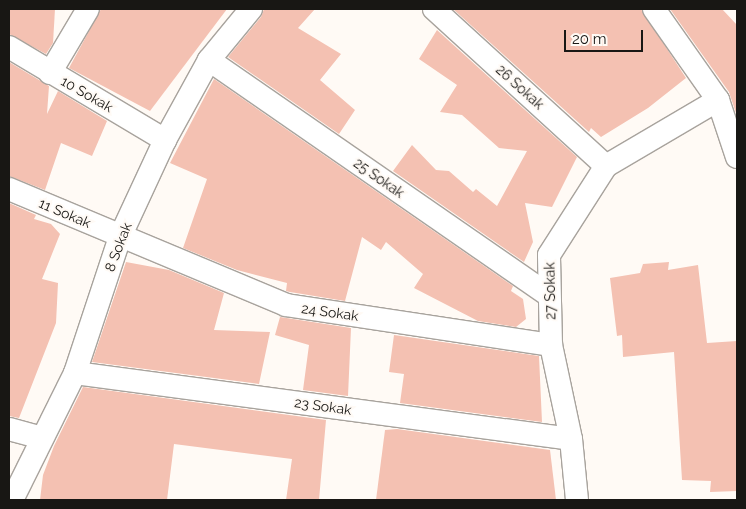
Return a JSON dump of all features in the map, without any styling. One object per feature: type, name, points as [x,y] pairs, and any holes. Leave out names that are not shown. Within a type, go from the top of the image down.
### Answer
[{"type":"street","points":[[50,73],[88,9]]},
{"type":"street","name":"8 Sokak","points":[[12,500],[75,373],[120,237],[165,140],[209,60],[251,9]]},
{"type":"street","name":"26 Sokak","points":[[434,9],[606,166]]},
{"type":"street","points":[[654,9],[718,100],[737,157]]},
{"type":"street","name":"10 Sokak","points":[[9,47],[165,140]]},
{"type":"street","name":"25 Sokak","points":[[209,60],[549,295]]},
{"type":"street","name":"27 Sokak","points":[[577,500],[571,439],[551,344],[549,255],[606,166],[718,100]]},
{"type":"street","name":"11 Sokak","points":[[9,189],[120,237]]},
{"type":"street","name":"24 Sokak","points":[[120,237],[286,305],[551,344]]},
{"type":"street","name":"23 Sokak","points":[[75,373],[571,439]]},
{"type":"street","points":[[9,428],[42,438]]},
{"type":"building","points":[[9,9],[55,9],[53,43],[46,54],[9,34]]},
{"type":"building","points":[[101,9],[227,9],[150,111],[69,68]]},
{"type":"building","points":[[264,9],[315,9],[298,28],[341,54],[320,80],[355,110],[339,134],[228,57],[261,17]]},
{"type":"building","points":[[453,9],[641,9],[686,78],[648,108],[601,137],[591,128],[589,132]]},
{"type":"building","points":[[670,9],[722,9],[737,25],[737,116],[729,92]]},
{"type":"building","points":[[437,30],[577,157],[552,207],[525,203],[533,242],[524,262],[393,171],[412,145],[436,170],[449,171],[473,192],[476,189],[497,206],[527,151],[499,148],[462,115],[440,112],[457,85],[419,59]]},
{"type":"building","points":[[9,62],[49,86],[47,114],[58,91],[107,121],[92,156],[61,143],[45,190],[9,176]]},
{"type":"building","points":[[214,79],[513,286],[511,291],[523,299],[526,319],[516,327],[478,321],[414,288],[423,274],[386,242],[381,250],[362,237],[345,301],[286,291],[287,283],[237,270],[183,248],[207,179],[170,163]]},
{"type":"building","points":[[9,203],[36,215],[34,219],[51,224],[60,234],[42,279],[58,283],[56,323],[19,418],[9,416]]},
{"type":"building","points":[[126,262],[169,270],[224,293],[214,330],[270,332],[259,384],[92,362]]},
{"type":"building","points":[[669,262],[668,270],[698,265],[707,343],[737,341],[737,491],[710,492],[711,481],[682,480],[674,352],[623,357],[622,335],[617,336],[610,278],[640,273],[643,264]]},
{"type":"building","points":[[280,317],[351,328],[348,396],[303,390],[309,345],[275,335]]},
{"type":"building","points":[[394,335],[539,356],[542,422],[400,403],[404,374],[389,372]]},
{"type":"building","points":[[83,387],[326,420],[319,500],[286,500],[292,459],[174,444],[167,500],[40,500],[43,475],[54,446]]},
{"type":"building","points":[[397,429],[550,450],[556,500],[376,500],[385,430]]}]
